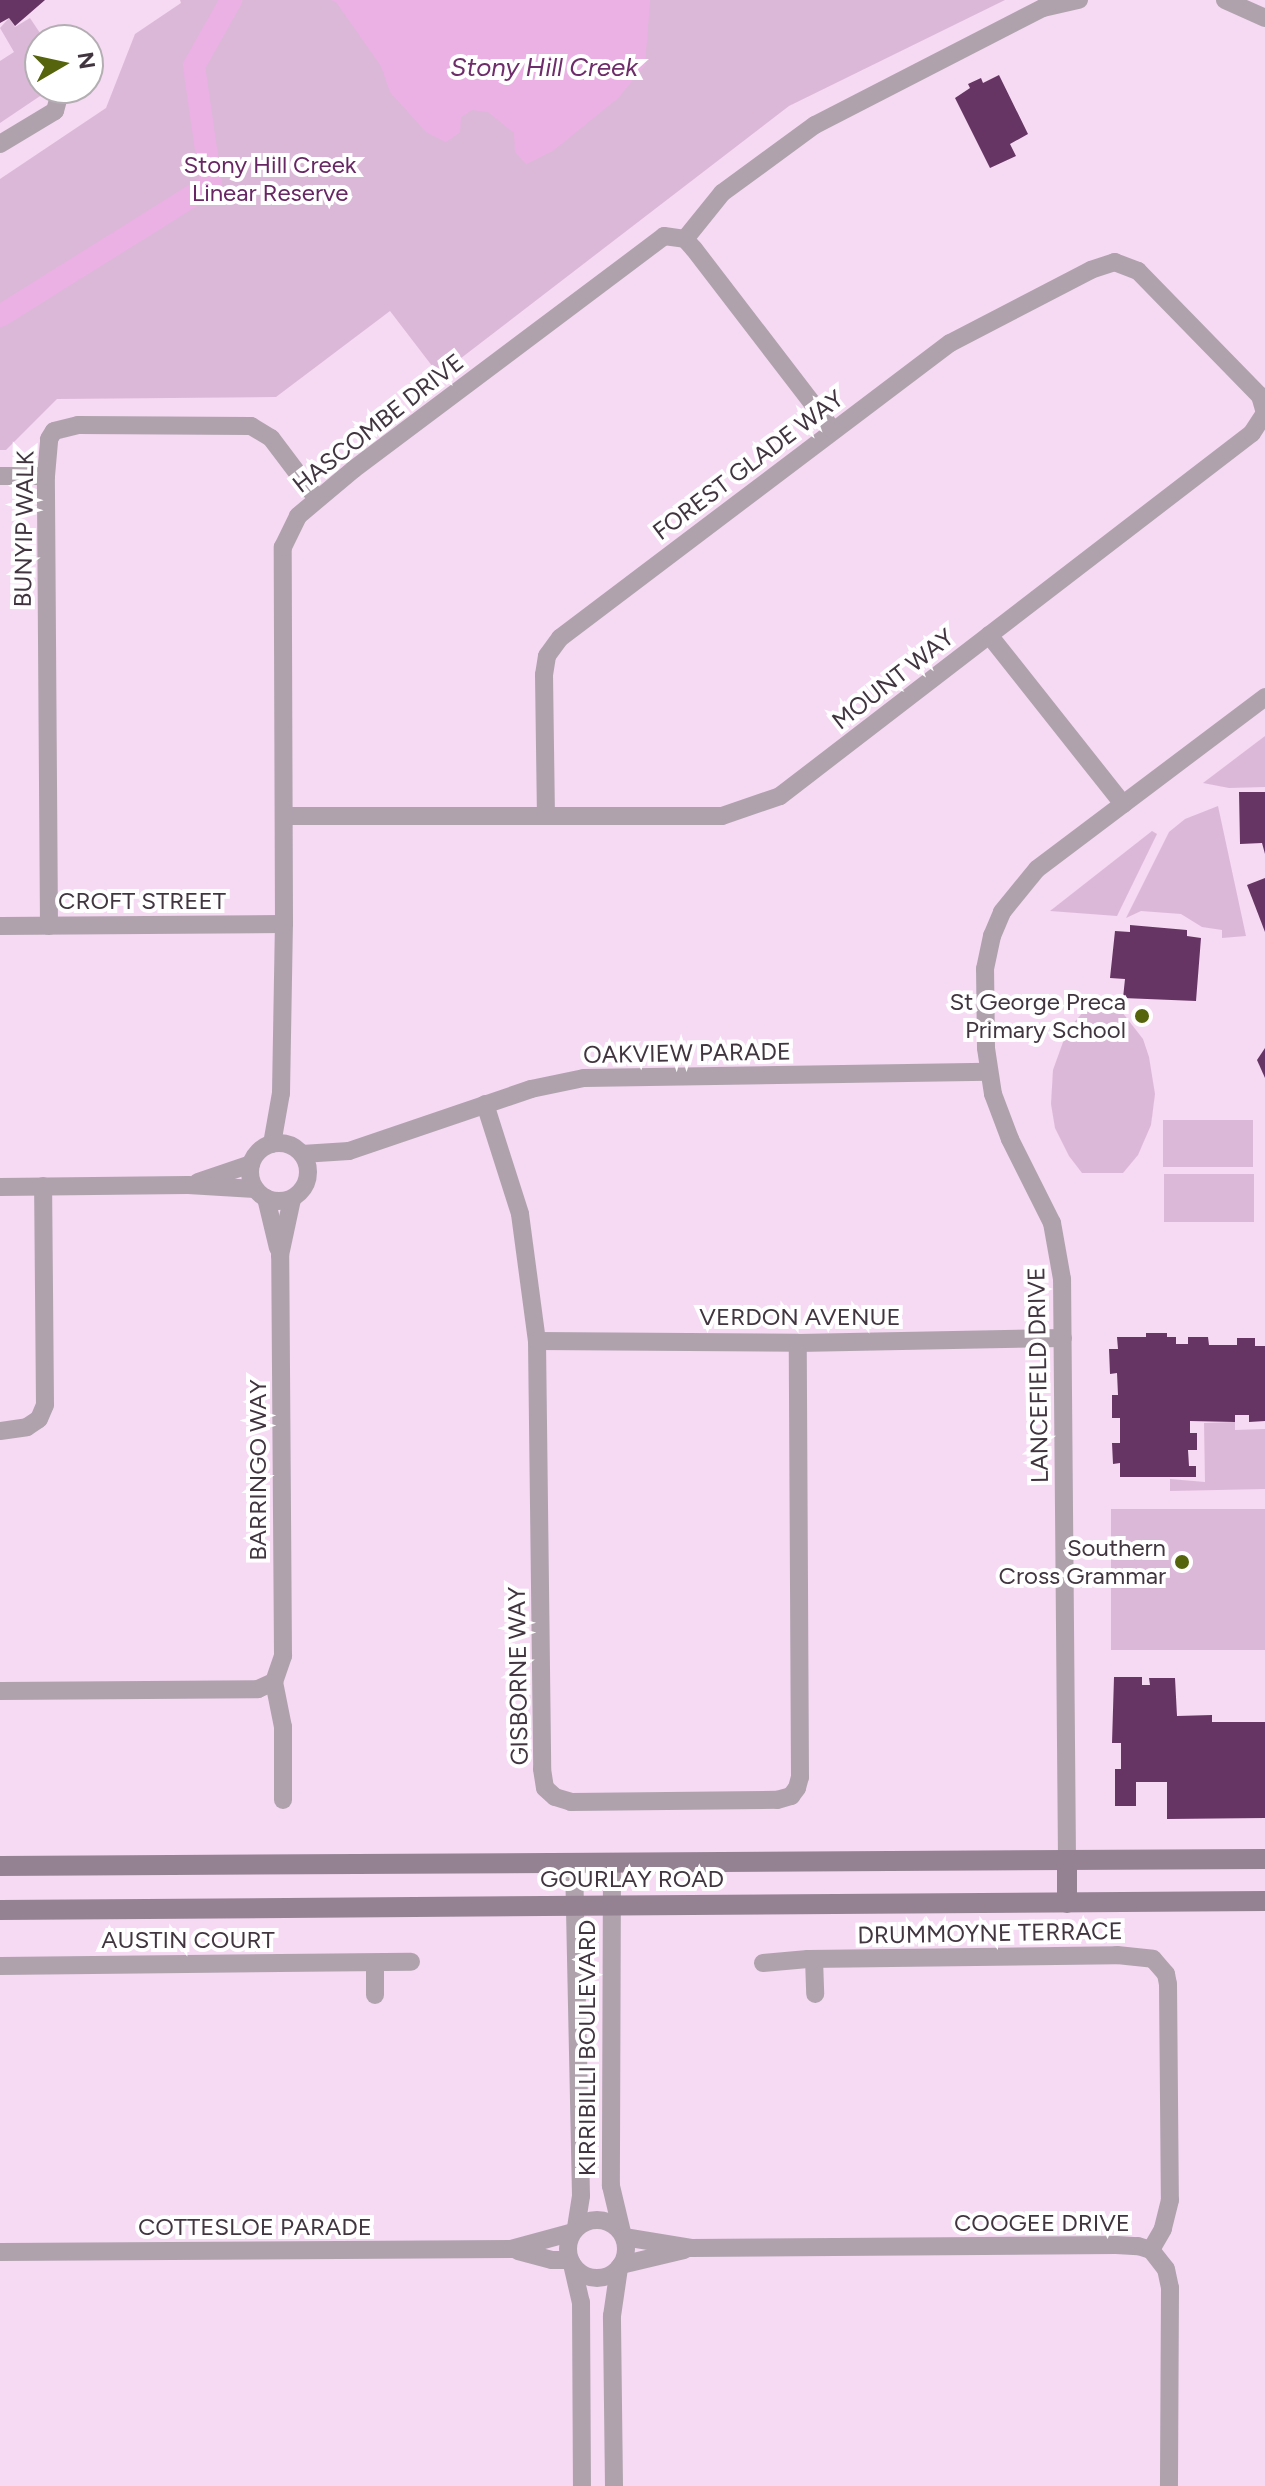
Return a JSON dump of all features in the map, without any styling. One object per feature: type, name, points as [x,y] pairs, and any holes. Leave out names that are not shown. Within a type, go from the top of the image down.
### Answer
[{"type":"main road","name":"GOURLAY ROAD","points":[[0,1866],[1265,1859]]},
{"type":"main road","points":[[1067,1860],[1067,1903]]},
{"type":"main road","name":"GOURLAY ROAD","points":[[0,1910],[1265,1901]]},
{"type":"street","points":[[833,430],[685,239],[722,193],[815,125],[1043,8],[1079,0]]},
{"type":"street","points":[[1225,0],[1265,18]]},
{"type":"street","points":[[0,144],[55,111],[57,104]]},
{"type":"street","name":"HASCOMBE DRIVE","points":[[288,1148],[281,1093],[285,816],[283,547],[298,516],[317,499],[656,239],[672,235],[685,239]]},
{"type":"street","name":"FOREST GLADE WAY","points":[[546,816],[547,656],[560,638],[950,343],[1091,270],[1115,262],[1131,267]]},
{"type":"street","name":"MOUNT WAY","points":[[285,816],[722,816],[780,796],[1261,424],[1264,405],[1253,384],[1131,267]]},
{"type":"street","name":"BUNYIP WALK","points":[[49,926],[46,476],[49,439],[54,431],[66,426],[251,426],[271,438],[317,499]]},
{"type":"street","points":[[0,476],[46,476]]},
{"type":"street","points":[[989,635],[1123,804]]},
{"type":"street","name":"LANCEFIELD DRIVE","points":[[1067,1860],[1062,1279],[1052,1223],[999,1115],[988,1072],[985,969],[992,936],[1002,912],[1037,869],[1265,697]]},
{"type":"street","name":"CROFT STREET","points":[[0,926],[284,924]]},
{"type":"street","name":"OAKVIEW PARADE","points":[[307,1179],[349,1151],[485,1104],[584,1078],[988,1072]]},
{"type":"street","name":"GISBORNE WAY","points":[[485,1104],[520,1214],[537,1341],[542,1769],[545,1788],[555,1797],[571,1802],[777,1800],[791,1796],[797,1788],[800,1777],[798,1343]]},
{"type":"street","points":[[0,1187],[188,1185],[260,1194],[275,1201],[292,1199],[307,1179],[288,1148],[259,1151],[251,1164],[188,1185]]},
{"type":"street","name":"OAKVIEW PARADE","points":[[288,1148],[349,1151]]},
{"type":"street","points":[[251,1164],[260,1194]]},
{"type":"street","points":[[0,1431],[27,1427],[39,1419],[45,1405],[43,1186]]},
{"type":"street","name":"BARRINGO WAY","points":[[260,1194],[280,1255]]},
{"type":"street","name":"BARRINGO WAY","points":[[283,1800],[283,1727],[274,1682],[283,1656],[280,1255],[292,1199]]},
{"type":"street","name":"VERDON AVENUE","points":[[537,1341],[798,1343],[1063,1338]]},
{"type":"street","points":[[0,1691],[258,1689],[274,1682]]},
{"type":"street","name":"KIRRIBILLI BOULEVARD","points":[[574,1862],[581,2196],[574,2230]]},
{"type":"street","name":"KIRRIBILLI BOULEVARD","points":[[612,1862],[611,2186],[623,2235]]},
{"type":"street","name":"DRUMMOYNE TERRACE","points":[[763,1963],[814,1959],[1130,1955],[1153,1959],[1166,1974],[1168,1984],[1170,2200],[1163,2229],[1151,2250]]},
{"type":"street","points":[[814,1959],[815,1994]]},
{"type":"street","name":"AUSTIN COURT","points":[[0,1966],[411,1962]]},
{"type":"street","points":[[375,1963],[375,1995]]},
{"type":"street","points":[[582,2486],[581,2302],[568,2246],[574,2230],[599,2219],[623,2235],[626,2251],[620,2267],[612,2316],[614,2486]]},
{"type":"street","name":"COTTESLOE PARADE","points":[[511,2249],[574,2230]]},
{"type":"street","name":"COOGEE DRIVE","points":[[623,2235],[691,2248],[1116,2245],[1151,2250],[1166,2269],[1170,2288],[1169,2486]]},
{"type":"street","name":"COOGEE DRIVE","points":[[620,2267],[691,2248]]},
{"type":"street","name":"COTTESLOE PARADE","points":[[0,2252],[511,2249],[571,2262]]},
{"type":"street","points":[[571,2262],[594,2278],[612,2274],[620,2267]]},
{"type":"green space","name":"Stony Hill Creek Linear Reserve","points":[[180,0],[1005,0],[789,106],[439,375],[390,311],[276,397],[57,399],[6,450],[0,450],[0,179],[106,108],[135,34],[181,3]]},
{"type":"green space","points":[[9,18],[15,27],[30,18],[34,24],[24,24],[24,104],[28,104],[0,123],[0,61],[14,52],[0,28]]},
{"type":"green space","points":[[1265,736],[1265,787],[1229,788],[1203,783]]},
{"type":"green space","points":[[1218,806],[1246,936],[1222,938],[1222,930],[1202,927],[1181,914],[1141,911],[1126,918],[1169,832],[1185,819]]},
{"type":"green space","points":[[1152,831],[1157,834],[1117,916],[1050,911]]},
{"type":"green space","points":[[1083,1012],[1122,1012],[1143,1039],[1149,1057],[1155,1094],[1151,1125],[1138,1155],[1123,1173],[1082,1173],[1069,1156],[1055,1128],[1051,1104],[1053,1070],[1067,1031]]},
{"type":"green space","points":[[1163,1120],[1253,1120],[1253,1167],[1163,1167]]},
{"type":"green space","points":[[1164,1174],[1254,1174],[1254,1222],[1164,1222]]},
{"type":"green space","points":[[1235,1422],[1235,1430],[1265,1429],[1265,1489],[1170,1491],[1170,1479],[1205,1482],[1204,1423]]},
{"type":"green space","points":[[1111,1509],[1265,1509],[1265,1650],[1111,1650]]},
{"type":"water","name":"Stony Hill Creek","points":[[331,0],[650,0],[645,65],[618,98],[554,150],[526,164],[515,152],[514,133],[488,112],[472,110],[461,117],[460,132],[446,142],[426,132],[390,92],[381,66],[336,2]]},
{"type":"building","points":[[0,0],[45,0],[15,26],[9,18],[0,23]]},
{"type":"building","points":[[999,75],[1028,134],[1010,144],[1016,156],[990,168],[955,98],[970,88],[968,84],[981,78],[983,83]]},
{"type":"building","points":[[1239,792],[1265,792],[1265,854],[1262,843],[1240,844]]},
{"type":"building","points":[[1265,878],[1265,932],[1247,885]]},
{"type":"building","points":[[1130,925],[1187,930],[1187,936],[1201,938],[1196,1001],[1123,998],[1125,979],[1110,978],[1115,931],[1130,932]]},
{"type":"building","points":[[1265,1048],[1265,1078],[1257,1060]]},
{"type":"building","points":[[1146,1333],[1167,1333],[1167,1337],[1176,1337],[1176,1344],[1188,1344],[1188,1337],[1208,1337],[1209,1345],[1237,1345],[1237,1338],[1255,1338],[1255,1346],[1265,1346],[1265,1421],[1249,1422],[1249,1415],[1235,1415],[1235,1422],[1190,1421],[1190,1433],[1197,1433],[1197,1450],[1188,1450],[1189,1466],[1196,1466],[1196,1477],[1120,1477],[1120,1463],[1113,1464],[1112,1443],[1120,1443],[1120,1418],[1112,1418],[1112,1395],[1118,1395],[1117,1373],[1110,1374],[1109,1349],[1118,1349],[1117,1337],[1146,1337]]},
{"type":"building","points":[[1114,1677],[1142,1677],[1142,1685],[1150,1685],[1149,1678],[1175,1678],[1177,1716],[1212,1715],[1212,1722],[1265,1722],[1265,1818],[1167,1819],[1167,1782],[1136,1782],[1136,1806],[1115,1806],[1115,1769],[1121,1769],[1121,1743],[1112,1743]]},
{"type":"waterway","name":"Stony Hill Creek","points":[[0,316],[211,184],[194,66],[231,0]]},
{"type":"place","name":"St George Preca Primary School","points":[[1142,1016]]},
{"type":"place","name":"Southern Cross Grammar","points":[[1182,1562]]}]
